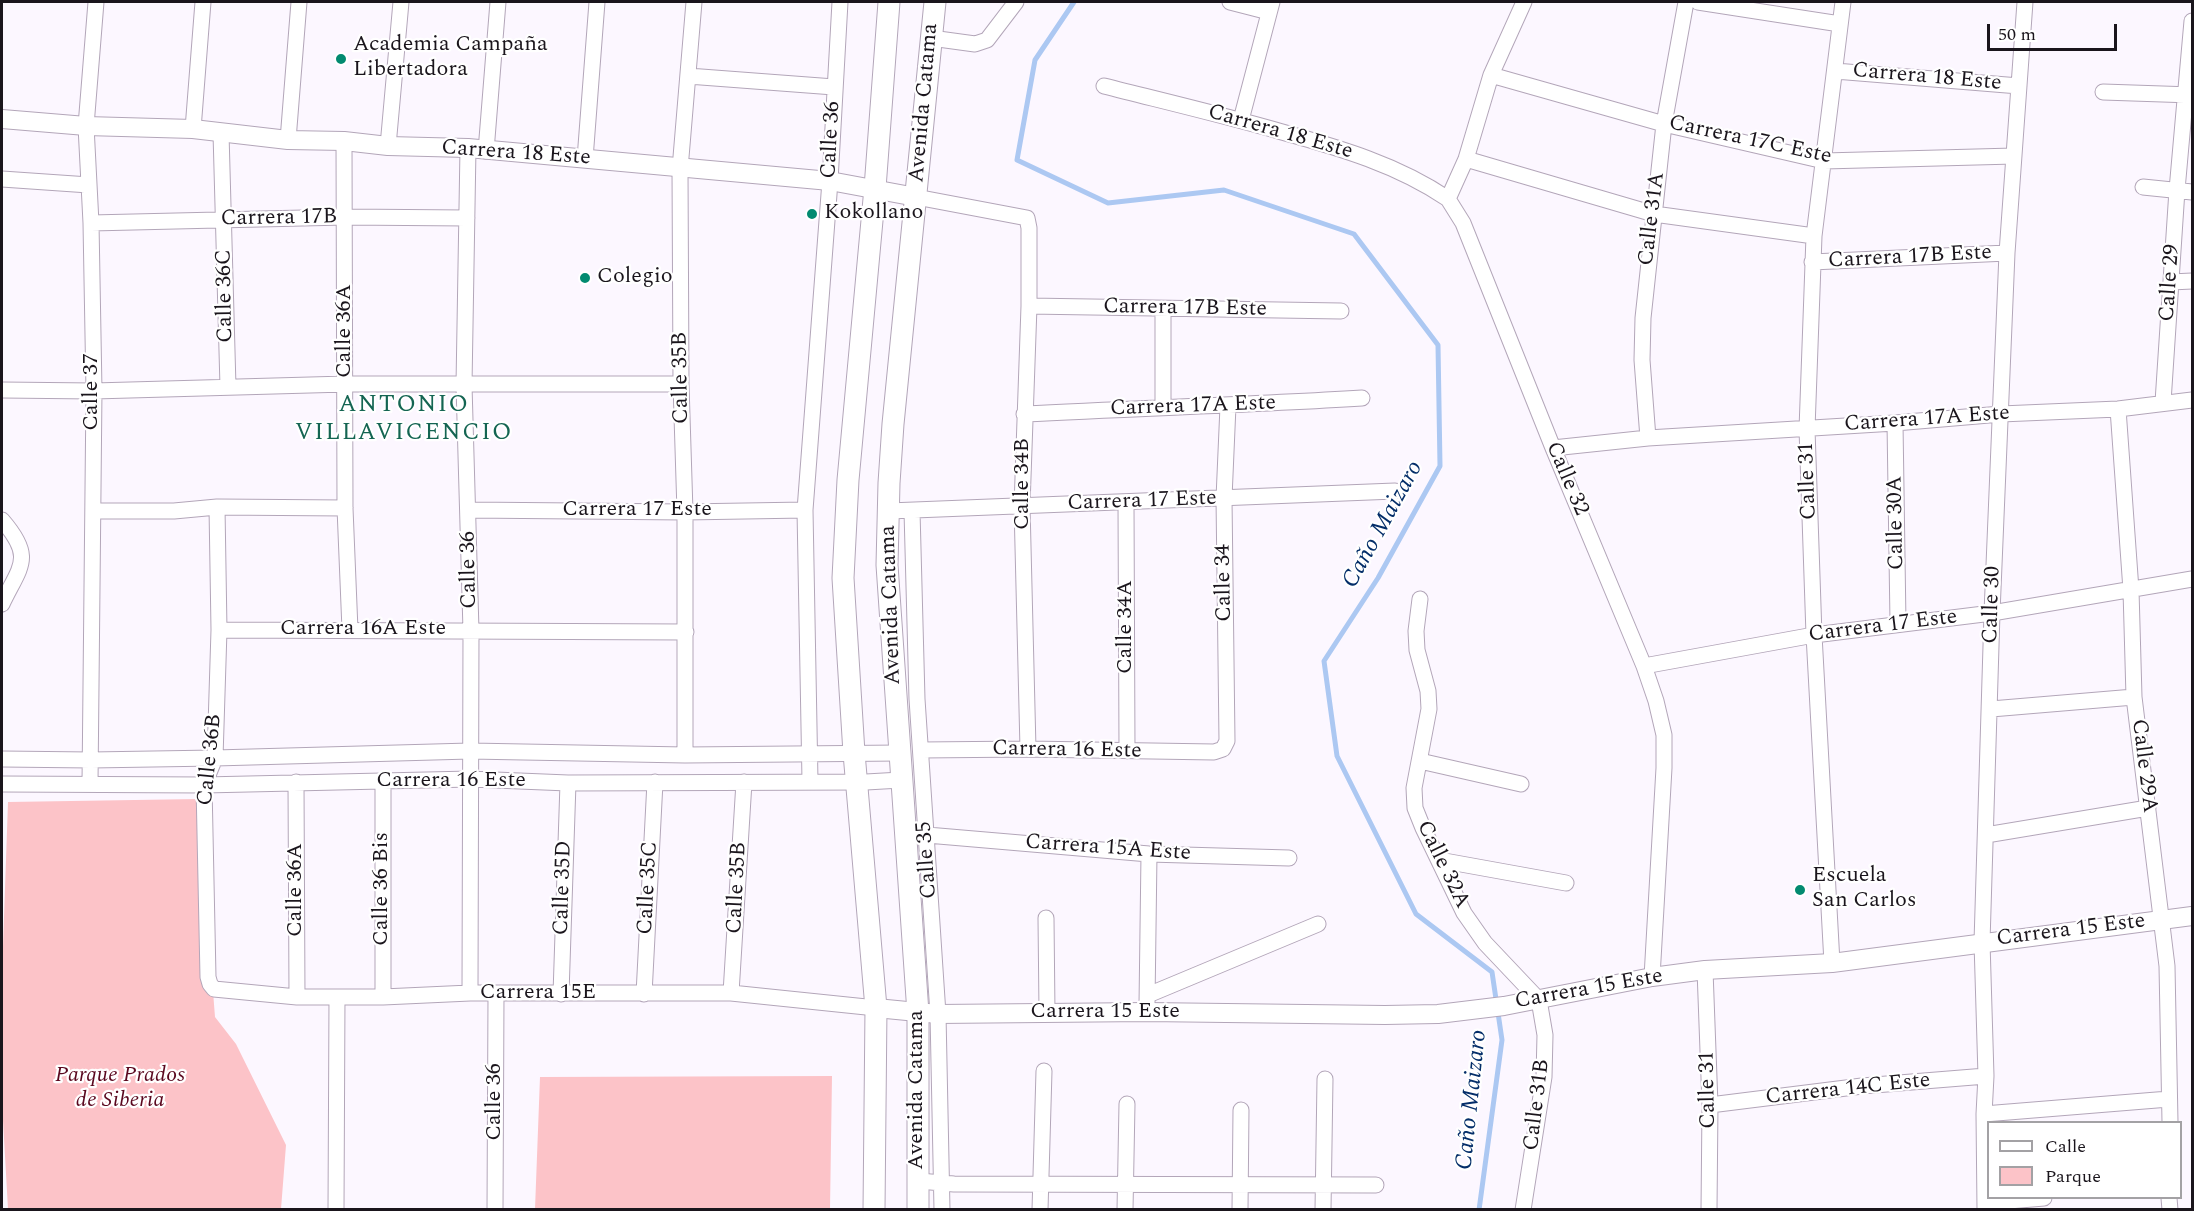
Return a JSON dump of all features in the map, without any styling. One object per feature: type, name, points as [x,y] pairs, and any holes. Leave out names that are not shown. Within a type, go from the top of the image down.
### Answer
[{"type":"main road","name":"Avenida Catama","points":[[874,1209],[876,1008],[843,578],[848,480],[875,188],[889,2]]},
{"type":"main road","name":"Avenida Catama","points":[[918,1209],[928,1013],[901,780],[910,751],[887,565],[893,424],[935,2]]},
{"type":"street","name":"Calle 37","points":[[90,783],[94,391],[91,223],[86,126],[96,2]]},
{"type":"street","points":[[193,129],[203,2]]},
{"type":"street","points":[[288,140],[299,2]]},
{"type":"street","points":[[388,146],[401,2]]},
{"type":"street","name":"Calle 36","points":[[470,993],[471,631],[464,386],[467,218],[498,2]]},
{"type":"street","points":[[585,159],[597,2]]},
{"type":"street","name":"Calle 35B","points":[[685,755],[685,512],[681,384],[680,169],[694,2]]},
{"type":"street","name":"Calle 36","points":[[810,781],[805,510],[830,182],[840,2]]},
{"type":"street","points":[[931,38],[975,44],[987,40],[1016,2]]},
{"type":"street","points":[[1230,2],[1271,7],[1240,120]]},
{"type":"street","points":[[1448,199],[1466,159],[1491,75],[1524,2]]},
{"type":"street","name":"Calle 31A","points":[[1648,438],[1642,360],[1643,318],[1664,124],[1686,2]]},
{"type":"street","points":[[1698,2],[1840,24]]},
{"type":"street","name":"Calle 31","points":[[1832,963],[1814,635],[1807,429],[1814,236],[1843,2]]},
{"type":"street","name":"Calle 30","points":[[1985,1206],[1986,1076],[1982,942],[1991,709],[1992,613],[2007,253],[2025,2]]},
{"type":"street","name":"Calle 29","points":[[2163,402],[2170,282],[2185,191],[2193,21]]},
{"type":"street","name":"Carrera 18 Este","points":[[1835,71],[2019,86]]},
{"type":"street","name":"Carrera 17C Este","points":[[1491,75],[1664,124],[1824,161],[2014,156]]},
{"type":"street","points":[[688,76],[834,87]]},
{"type":"street","name":"Carrera 18 Este","points":[[1104,86],[1240,120],[1349,151],[1424,183],[1448,199]]},
{"type":"street","points":[[2103,92],[2189,95]]},
{"type":"street","name":"Carrera 18 Este","points":[[2,119],[86,126],[193,129],[288,140],[477,149],[680,169],[717,170],[875,188],[1027,218]]},
{"type":"street","name":"Calle 36C","points":[[220,133],[228,387]]},
{"type":"street","name":"Calle 36A","points":[[344,141],[345,508],[350,630]]},
{"type":"street","name":"Carrera 17B Este","points":[[1466,159],[1654,214],[1814,236]]},
{"type":"street","points":[[2,179],[89,185]]},
{"type":"street","points":[[2143,186],[2185,191]]},
{"type":"street","name":"Calle 32","points":[[1448,199],[1462,223],[1644,666],[1656,701],[1664,735],[1663,807],[1652,977]]},
{"type":"street","name":"Carrera 17B","points":[[91,223],[345,217],[467,218]]},
{"type":"street","name":"Calle 34B","points":[[1027,218],[1030,237],[1029,306],[1022,507],[1028,749]]},
{"type":"street","name":"Carrera 17B Este","points":[[1812,262],[2007,253]]},
{"type":"street","points":[[2170,282],[2193,281]]},
{"type":"street","name":"Carrera 17B Este","points":[[1029,306],[1163,310],[1341,311]]},
{"type":"street","points":[[1163,310],[1163,407]]},
{"type":"street","points":[[2,390],[94,391],[346,384],[464,386],[681,384]]},
{"type":"street","name":"Carrera 17A Este","points":[[1024,414],[1362,398]]},
{"type":"street","name":"Carrera 17A Este","points":[[1553,448],[1648,438],[1807,429],[2001,414],[2118,409],[2193,400]]},
{"type":"street","name":"Calle 34","points":[[1214,752],[1223,749],[1227,741],[1224,498],[1228,406]]},
{"type":"street","name":"Calle 29A","points":[[2118,409],[2131,590],[2134,697],[2167,966],[2170,1121]]},
{"type":"street","name":"Calle 30A","points":[[1895,423],[1898,623]]},
{"type":"street","name":"Carrera 17 Este","points":[[889,511],[1395,491]]},
{"type":"street","name":"Calle 34A","points":[[1126,503],[1127,751]]},
{"type":"street","points":[[93,511],[174,511],[217,507],[345,508]]},
{"type":"street","name":"Calle 36B","points":[[208,977],[204,785],[215,759],[219,630],[217,507]]},
{"type":"street","name":"Carrera 17 Este","points":[[469,510],[685,512],[805,510]]},
{"type":"street","name":"Calle 35","points":[[912,511],[914,630],[910,751],[927,835],[928,1013],[943,1183],[942,1209]]},
{"type":"street","points":[[2,520],[20,544],[23,560],[2,604]]},
{"type":"street","name":"Carrera 17 Este","points":[[1644,666],[1814,635],[1992,613],[2193,579]]},
{"type":"street","name":"Calle 32A","points":[[1420,599],[1416,631],[1417,650],[1428,691],[1429,710],[1414,788],[1415,808],[1464,913],[1485,943],[1539,1000]]},
{"type":"street","name":"Carrera 16A Este","points":[[219,630],[686,632]]},
{"type":"street","points":[[1991,709],[2134,697]]},
{"type":"street","name":"Carrera 16 Este","points":[[2,759],[215,759],[470,752],[685,755],[1028,749],[1214,752]]},
{"type":"street","points":[[1420,761],[1521,784]]},
{"type":"street","name":"Carrera 16 Este","points":[[2,784],[204,785],[471,778],[568,783],[901,780]]},
{"type":"street","name":"Calle 36A","points":[[296,782],[297,997]]},
{"type":"street","name":"Calle 36 Bis","points":[[382,782],[383,997]]},
{"type":"street","name":"Calle 35C","points":[[644,994],[655,782]]},
{"type":"street","name":"Calle 35B","points":[[731,993],[744,782]]},
{"type":"street","name":"Calle 35D","points":[[561,994],[568,783]]},
{"type":"street","points":[[1986,835],[2148,808]]},
{"type":"street","name":"Carrera 15A Este","points":[[927,835],[1149,854],[1289,858]]},
{"type":"street","points":[[1149,854],[1147,1004],[1318,924]]},
{"type":"street","points":[[1439,860],[1566,883]]},
{"type":"street","name":"Carrera 15 Este","points":[[876,1008],[928,1013],[1047,1012],[1147,1004],[1385,1016],[1438,1014],[1504,1006],[1652,977],[1705,970],[1832,963],[2193,916]]},
{"type":"street","points":[[1047,918],[1047,1012]]},
{"type":"street","name":"Calle 31","points":[[1705,970],[1710,1105],[1709,1209]]},
{"type":"street","name":"Carrera 15E","points":[[208,977],[214,989],[297,997],[383,997],[470,993],[731,993],[876,1008]]},
{"type":"street","name":"Calle 36","points":[[495,1209],[496,994]]},
{"type":"street","points":[[336,1209],[337,997]]},
{"type":"street","name":"Calle 31B","points":[[1523,1209],[1544,1077],[1545,1035],[1539,1000]]},
{"type":"street","points":[[1040,1209],[1044,1071]]},
{"type":"street","name":"Carrera 14C Este","points":[[1710,1105],[1862,1086],[1986,1076]]},
{"type":"street","points":[[1323,1209],[1325,1079]]},
{"type":"street","points":[[1984,1114],[2169,1099]]},
{"type":"street","points":[[1125,1209],[1127,1104]]},
{"type":"street","points":[[1240,1209],[1241,1110]]},
{"type":"street","points":[[918,1181],[1125,1185],[1376,1185]]},
{"type":"street","points":[[1985,1206],[2031,1199]]},
{"type":"green space","name":"Parque Prados de Siberia","points":[[198,799],[215,1017],[236,1044],[286,1145],[281,1209],[8,1209],[2,1103],[2,975],[8,802]]},
{"type":"green space","points":[[832,1076],[830,1209],[535,1209],[540,1077]]},
{"type":"waterway","name":"Caño Maizaro","points":[[1074,2],[1035,60],[1017,160],[1108,203],[1224,190],[1354,234],[1438,345],[1440,466],[1378,578],[1324,661],[1337,756],[1416,914],[1492,972],[1502,1040],[1479,1210]]},
{"type":"place","name":"Academia Campaña Libertadora","points":[[341,59]]},
{"type":"place","name":"Kokollano","points":[[812,214]]},
{"type":"place","name":"Colegio","points":[[585,278]]},
{"type":"place","name":"Escuela San Carlos","points":[[1800,890]]},
{"type":"district","name":"ANTONIO VILLAVICENCIO","points":[[404,420]]}]
